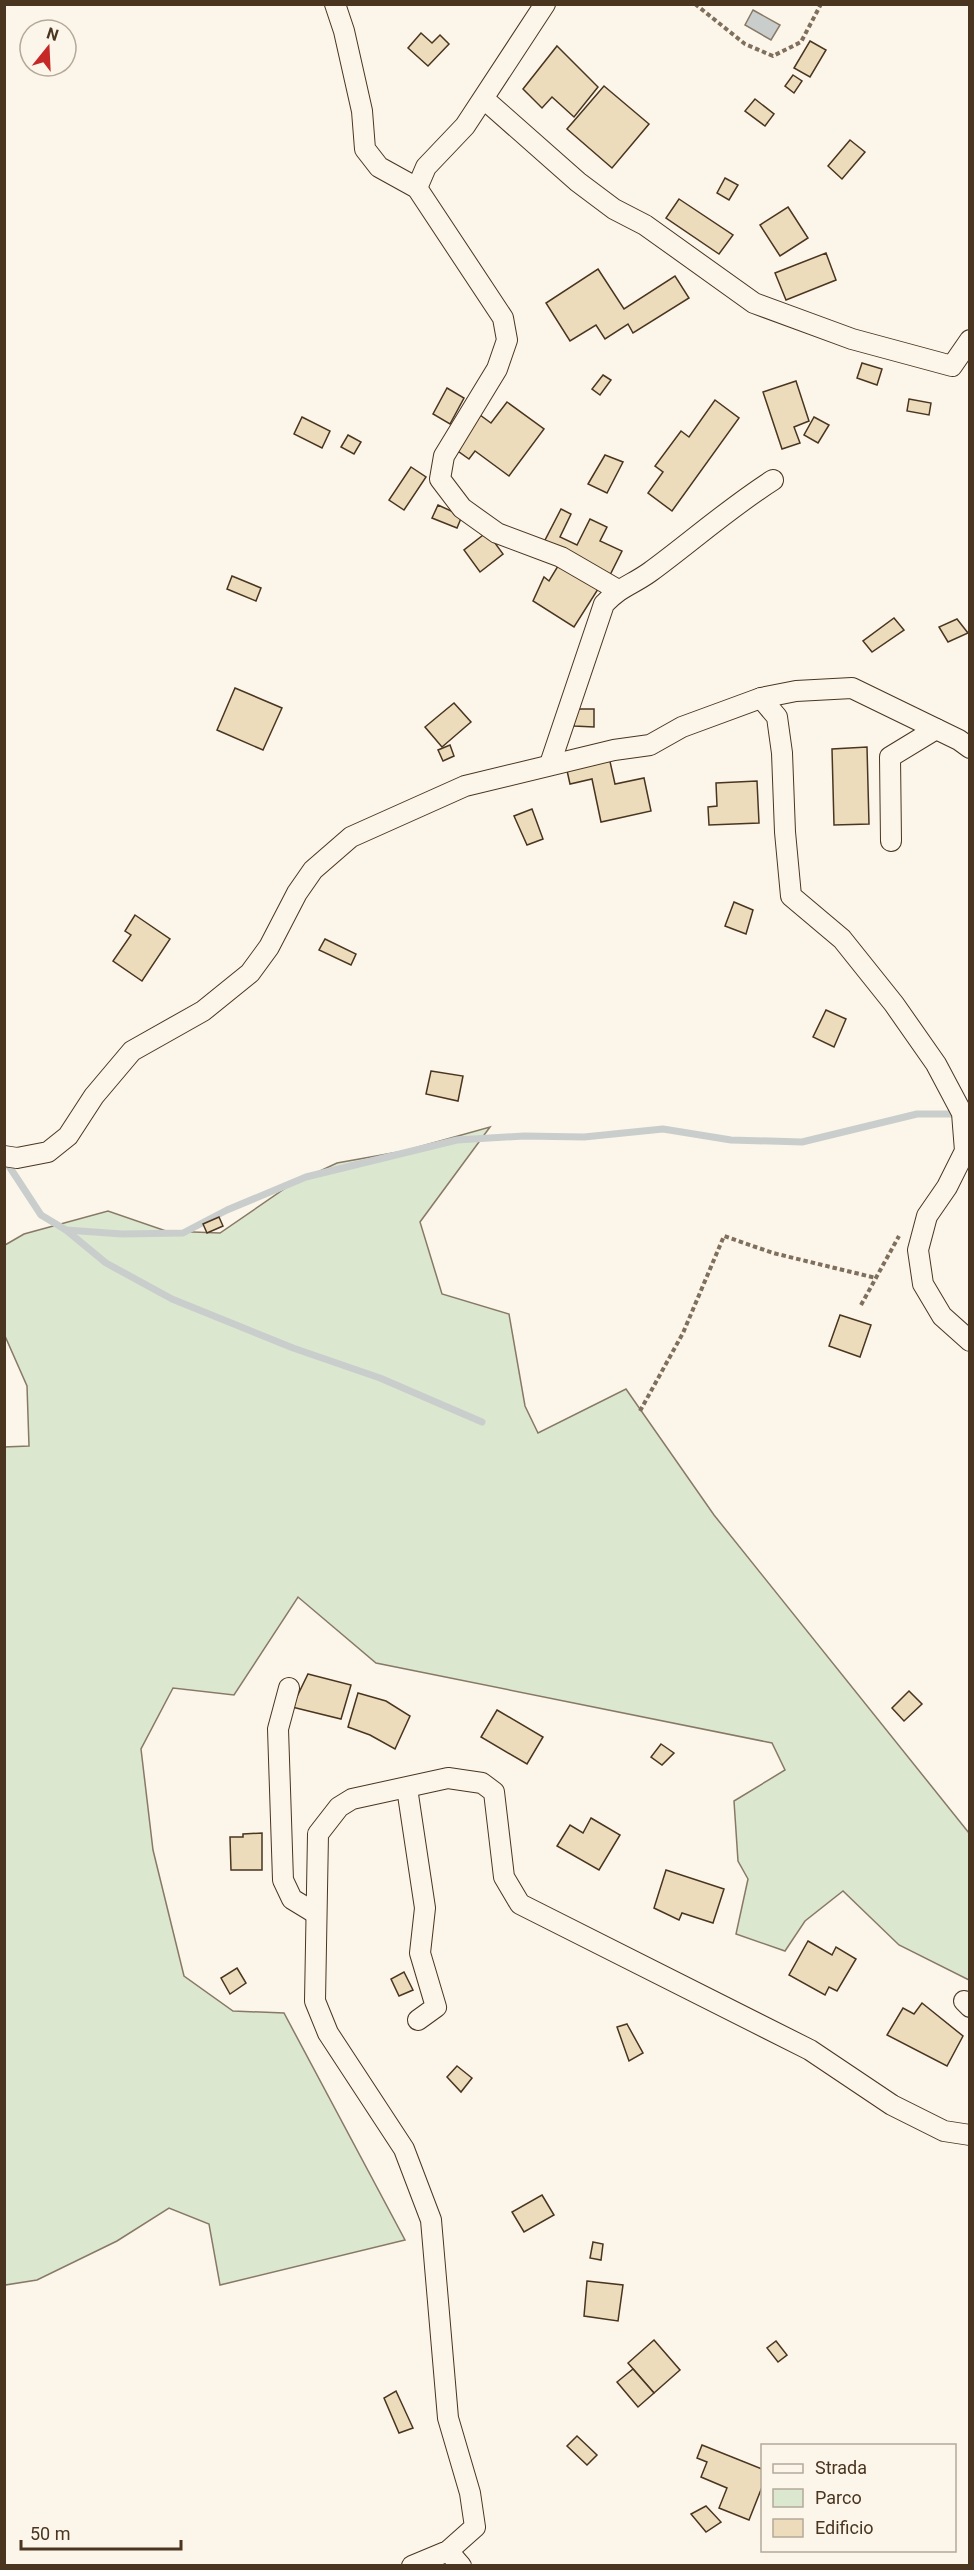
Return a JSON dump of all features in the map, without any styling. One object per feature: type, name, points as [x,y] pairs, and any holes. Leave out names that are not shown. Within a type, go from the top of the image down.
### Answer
[{"type":"street","points":[[335,4],[344,31],[362,111],[365,149],[379,167],[417,188],[503,318],[507,340],[497,369],[444,456],[440,479],[462,508],[497,533],[561,557],[618,590]]},
{"type":"street","points":[[417,188],[426,167],[465,126],[545,4]]},
{"type":"street","points":[[484,99],[587,189],[614,209],[645,225],[754,303],[852,339],[952,366],[969,340]]},
{"type":"street","points":[[550,764],[604,604],[618,590],[648,574],[751,494],[773,480]]},
{"type":"street","points":[[4,1156],[17,1158],[48,1152],[68,1136],[94,1096],[132,1051],[203,1011],[250,973],[269,947],[297,893],[313,870],[351,837],[465,786],[550,764],[650,745],[682,727],[760,698],[796,691],[852,688],[936,729],[969,748]]},
{"type":"street","points":[[760,698],[777,717],[782,753],[785,832],[791,896],[842,939],[894,1004],[936,1064],[962,1113],[965,1150],[946,1187],[927,1216],[918,1250],[923,1284],[942,1316],[969,1341]]},
{"type":"street","points":[[891,841],[890,757],[936,729]]},
{"type":"street","points":[[289,1688],[278,1729],[283,1880],[292,1899],[315,1913]]},
{"type":"street","points":[[412,2565],[454,2558],[475,2526],[470,2493],[448,2418],[431,2220],[404,2149],[327,2033],[315,2001],[318,1834],[339,1807],[352,1799],[448,1778],[482,1783],[494,1792],[504,1877],[520,1904],[810,2050],[892,2105],[944,2131],[969,2135]]},
{"type":"street","points":[[407,1788],[425,1908],[420,1953],[436,2007],[418,2020]]},
{"type":"path","points":[[695,4],[745,44],[773,56],[801,42],[821,4]]},
{"type":"path","points":[[640,1410],[683,1333],[724,1236],[773,1253],[876,1278]]},
{"type":"green space","points":[[490,1127],[420,1222],[442,1294],[509,1314],[525,1406],[538,1433],[626,1389],[714,1515],[969,1833],[969,1980],[899,1945],[843,1891],[805,1921],[785,1951],[736,1934],[748,1879],[738,1861],[734,1801],[785,1770],[772,1743],[376,1663],[298,1597],[234,1695],[173,1688],[141,1749],[153,1850],[184,1976],[233,2011],[284,2013],[405,2240],[220,2285],[209,2224],[169,2208],[117,2241],[37,2280],[5,2285],[4,1447],[29,1446],[27,1386],[5,1336],[5,1245],[24,1234],[108,1211],[166,1231],[220,1233],[290,1185],[337,1163],[404,1151]]},
{"type":"shaded area","points":[[753,10],[780,25],[771,40],[745,25]]},
{"type":"building","points":[[421,33],[432,43],[440,35],[449,44],[428,66],[408,48]]},
{"type":"building","points":[[810,41],[826,50],[810,77],[794,68]]},
{"type":"building","points":[[557,46],[598,87],[574,117],[552,97],[542,108],[523,89]]},
{"type":"building","points":[[793,75],[802,81],[794,93],[785,86]]},
{"type":"building","points":[[604,86],[649,124],[612,168],[567,129]]},
{"type":"building","points":[[755,99],[774,114],[765,126],[745,111]]},
{"type":"building","points":[[850,140],[865,152],[842,179],[828,166]]},
{"type":"building","points":[[725,178],[738,185],[729,200],[717,193]]},
{"type":"building","points":[[679,199],[733,235],[719,254],[666,218]]},
{"type":"building","points":[[788,207],[808,238],[780,256],[760,225]]},
{"type":"building","points":[[826,253],[836,280],[786,300],[775,273]]},
{"type":"building","points":[[598,269],[624,309],[675,276],[689,298],[633,333],[628,324],[605,339],[596,325],[570,341],[546,303]]},
{"type":"building","points":[[862,363],[882,369],[877,385],[857,378]]},
{"type":"building","points":[[603,375],[611,380],[600,395],[592,389]]},
{"type":"building","points":[[796,381],[809,421],[794,427],[800,443],[782,449],[763,392]]},
{"type":"building","points":[[447,388],[464,398],[450,424],[433,414]]},
{"type":"building","points":[[909,399],[931,403],[929,415],[907,411]]},
{"type":"building","points":[[715,400],[739,418],[672,511],[648,493],[663,472],[655,466],[681,431],[689,437]]},
{"type":"building","points":[[507,402],[544,429],[509,476],[475,451],[469,459],[455,449],[480,415],[491,423]]},
{"type":"building","points":[[302,417],[330,431],[322,448],[294,434]]},
{"type":"building","points":[[814,417],[829,425],[818,443],[804,435]]},
{"type":"building","points":[[348,435],[361,442],[354,454],[341,447]]},
{"type":"building","points":[[605,455],[623,462],[607,493],[588,484]]},
{"type":"building","points":[[411,467],[426,477],[404,510],[389,500]]},
{"type":"building","points":[[438,505],[462,516],[457,528],[432,518]]},
{"type":"building","points":[[561,509],[571,514],[560,537],[577,545],[590,519],[607,527],[600,541],[622,551],[608,579],[542,546]]},
{"type":"building","points":[[487,532],[503,554],[480,572],[464,550]]},
{"type":"building","points":[[561,561],[600,586],[574,627],[533,601],[544,577],[549,581]]},
{"type":"building","points":[[232,576],[261,588],[256,601],[227,589]]},
{"type":"building","points":[[894,618],[904,630],[872,652],[863,641]]},
{"type":"building","points":[[957,619],[968,633],[948,642],[939,627]]},
{"type":"building","points":[[235,688],[282,708],[263,750],[217,730]]},
{"type":"building","points":[[454,703],[471,722],[442,747],[425,727]]},
{"type":"building","points":[[574,709],[594,709],[594,727],[574,726]]},
{"type":"building","points":[[450,745],[454,756],[443,761],[438,750]]},
{"type":"building","points":[[867,747],[869,824],[834,825],[832,749]]},
{"type":"building","points":[[609,757],[615,784],[644,778],[651,811],[601,822],[592,779],[570,784],[566,766]]},
{"type":"building","points":[[757,781],[759,823],[709,825],[708,807],[717,806],[716,783]]},
{"type":"building","points":[[532,809],[543,839],[527,845],[514,816]]},
{"type":"building","points":[[734,902],[753,910],[746,934],[725,926]]},
{"type":"building","points":[[135,915],[170,939],[142,981],[113,961],[131,935],[125,931]]},
{"type":"building","points":[[325,939],[356,954],[351,965],[319,950]]},
{"type":"building","points":[[826,1010],[846,1019],[834,1047],[813,1037]]},
{"type":"building","points":[[431,1071],[463,1076],[458,1101],[426,1094]]},
{"type":"building","points":[[219,1217],[223,1226],[207,1233],[203,1224]]},
{"type":"building","points":[[840,1315],[871,1325],[860,1357],[829,1346]]},
{"type":"building","points":[[308,1674],[351,1685],[341,1719],[292,1707]]},
{"type":"building","points":[[909,1691],[922,1704],[904,1721],[892,1708]]},
{"type":"building","points":[[358,1693],[386,1701],[410,1716],[395,1749],[370,1735],[348,1727]]},
{"type":"building","points":[[497,1710],[543,1737],[527,1764],[481,1737]]},
{"type":"building","points":[[661,1744],[674,1753],[662,1765],[651,1757]]},
{"type":"building","points":[[591,1818],[620,1835],[599,1870],[557,1846],[570,1825],[583,1833]]},
{"type":"building","points":[[262,1833],[262,1870],[231,1870],[230,1837]]},
{"type":"building","points":[[666,1870],[724,1889],[713,1923],[682,1913],[679,1920],[654,1908]]},
{"type":"building","points":[[808,1941],[832,1955],[836,1947],[856,1959],[837,1991],[829,1987],[825,1995],[789,1975]]},
{"type":"building","points":[[237,1968],[246,1983],[230,1994],[221,1978]]},
{"type":"building","points":[[404,1972],[413,1990],[399,1996],[391,1979]]},
{"type":"building","points":[[922,2003],[963,2036],[947,2066],[887,2035],[903,2008],[914,2014]]},
{"type":"building","points":[[627,2024],[643,2053],[629,2061],[617,2027]]},
{"type":"building","points":[[457,2066],[472,2078],[461,2092],[447,2077]]},
{"type":"building","points":[[542,2195],[554,2215],[524,2232],[512,2212]]},
{"type":"building","points":[[593,2242],[603,2244],[601,2260],[590,2258]]},
{"type":"building","points":[[587,2281],[623,2285],[618,2321],[584,2316]]},
{"type":"building","points":[[654,2340],[680,2370],[654,2393],[628,2363]]},
{"type":"building","points":[[776,2341],[787,2355],[778,2362],[767,2348]]},
{"type":"building","points":[[633,2369],[654,2393],[638,2407],[617,2382]]},
{"type":"building","points":[[396,2391],[413,2428],[399,2433],[384,2398]]},
{"type":"building","points":[[577,2436],[597,2455],[587,2465],[567,2446]]},
{"type":"building","points":[[702,2445],[761,2469],[761,2490],[749,2520],[719,2508],[727,2488],[701,2477],[707,2462],[697,2458]]},
{"type":"building","points":[[706,2506],[721,2522],[706,2532],[691,2514]]},
{"type":"waterway","points":[[66,1230],[122,1234],[183,1233],[227,1210],[306,1177],[457,1140],[524,1136],[584,1137],[663,1129],[731,1140],[802,1142],[917,1114],[959,1114]]},
{"type":"waterway","points":[[5,1160],[41,1215],[66,1230],[106,1263],[172,1299],[293,1348],[380,1378],[482,1422]]}]
